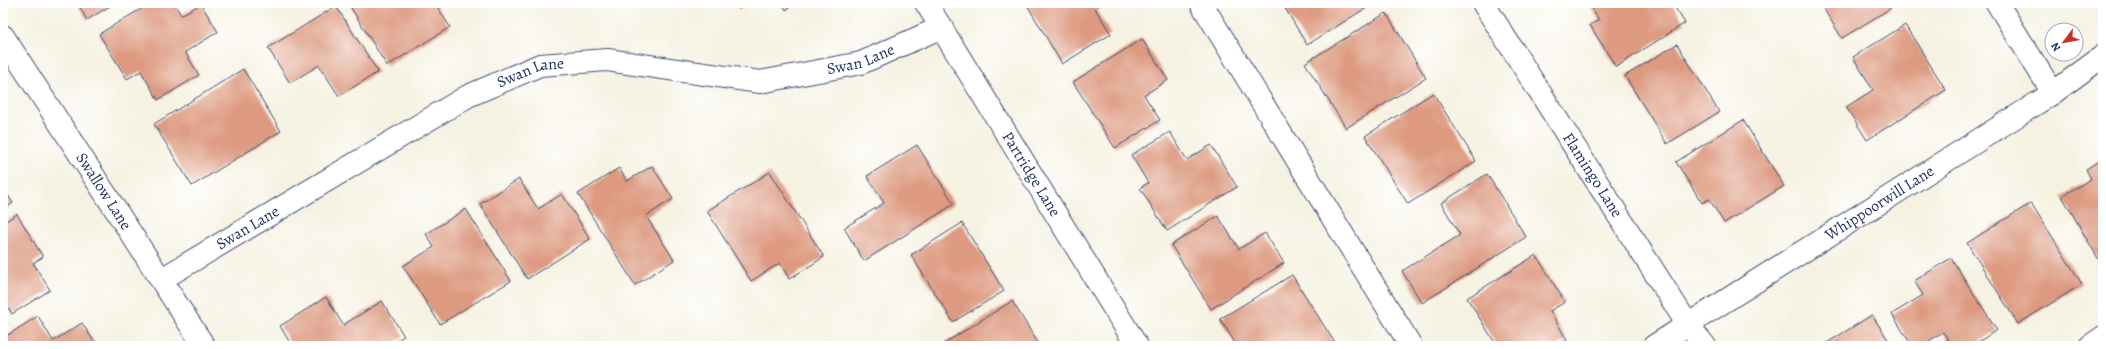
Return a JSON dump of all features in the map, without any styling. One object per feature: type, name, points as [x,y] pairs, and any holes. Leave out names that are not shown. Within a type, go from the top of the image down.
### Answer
[{"type":"street","name":"Partridge Lane","points":[[926,3],[1137,346]]},
{"type":"street","points":[[1201,3],[1411,346]]},
{"type":"street","name":"Flamingo Lane","points":[[1483,3],[1688,325],[1705,346]]},
{"type":"street","points":[[1997,3],[2053,93]]},
{"type":"street","name":"Swan Lane","points":[[162,279],[468,96],[540,65],[607,60],[760,82],[861,63],[942,28]]},
{"type":"street","name":"Swallow Lane","points":[[3,36],[162,279],[204,346]]},
{"type":"street","name":"Whippoorwill Lane","points":[[1654,346],[2053,93],[2103,56]]},
{"type":"street","points":[[2090,346],[2103,337]]},
{"type":"building","points":[[77,3],[115,3],[87,20]]},
{"type":"building","points":[[151,3],[174,3],[181,15],[201,4],[218,32],[185,52],[199,75],[158,100],[141,71],[127,79],[99,34]]},
{"type":"building","points":[[348,3],[435,3],[450,27],[387,66]]},
{"type":"building","points":[[735,3],[749,3],[739,9]]},
{"type":"building","points":[[782,3],[796,3],[786,10]]},
{"type":"building","points":[[1026,3],[1103,3],[1095,8],[1111,34],[1062,64]]},
{"type":"building","points":[[1282,3],[1374,3],[1307,45]]},
{"type":"building","points":[[1588,3],[1672,3],[1685,23],[1616,67],[1590,25],[1599,20]]},
{"type":"building","points":[[1820,3],[1888,3],[1891,8],[1842,38]]},
{"type":"building","points":[[336,6],[378,72],[339,96],[319,65],[290,83],[268,48]]},
{"type":"building","points":[[1386,13],[1426,78],[1346,128],[1305,63]]},
{"type":"building","points":[[1905,25],[1946,90],[1867,140],[1846,107],[1873,90],[1853,57]]},
{"type":"building","points":[[1142,39],[1168,80],[1144,95],[1160,120],[1115,148],[1073,82]]},
{"type":"building","points":[[1677,44],[1719,112],[1667,144],[1625,76]]},
{"type":"building","points":[[243,69],[281,131],[192,186],[154,124]]},
{"type":"building","points":[[1433,93],[1476,161],[1408,204],[1365,136]]},
{"type":"building","points":[[1743,120],[1784,186],[1724,223],[1709,199],[1702,203],[1676,162]]},
{"type":"building","points":[[1170,132],[1187,160],[1211,145],[1237,187],[1167,231],[1140,188],[1148,183],[1131,155]]},
{"type":"building","points":[[917,145],[954,204],[864,261],[844,228],[884,203],[867,176]]},
{"type":"building","points":[[2103,159],[2103,267],[2062,196],[2091,179],[2086,169]]},
{"type":"building","points":[[652,166],[673,199],[646,216],[674,260],[635,285],[578,194],[619,168],[627,181]]},
{"type":"building","points":[[770,172],[824,257],[789,279],[780,263],[751,281],[707,211]]},
{"type":"building","points":[[1487,174],[1526,237],[1422,303],[1402,271],[1460,235],[1441,203]]},
{"type":"building","points":[[519,179],[538,209],[562,194],[590,239],[527,279],[480,204]]},
{"type":"building","points":[[3,188],[13,203],[3,210]]},
{"type":"building","points":[[2031,203],[2082,284],[2018,324],[1967,243]]},
{"type":"building","points":[[466,209],[511,281],[440,324],[403,266],[434,247],[426,234]]},
{"type":"building","points":[[17,214],[43,257],[33,263],[50,290],[12,314],[3,299],[3,223]]},
{"type":"building","points":[[1218,216],[1239,249],[1265,233],[1284,263],[1211,309],[1171,245]]},
{"type":"building","points":[[962,223],[1004,291],[953,322],[911,255]]},
{"type":"building","points":[[1536,255],[1565,302],[1550,311],[1567,340],[1557,346],[1497,346],[1467,298]]},
{"type":"building","points":[[1951,258],[1997,330],[1972,346],[1952,346],[1943,332],[1921,346],[1912,346],[1892,314],[1923,295],[1914,281]]},
{"type":"building","points":[[1292,275],[1335,343],[1330,346],[1237,346],[1220,319]]},
{"type":"building","points":[[326,297],[343,325],[382,301],[404,336],[388,346],[292,346],[280,326]]},
{"type":"building","points":[[1012,301],[1038,343],[1034,346],[944,346],[943,344]]},
{"type":"building","points":[[1872,315],[1892,346],[1822,346]]},
{"type":"building","points":[[38,316],[53,341],[82,323],[97,346],[3,346],[3,338]]}]
